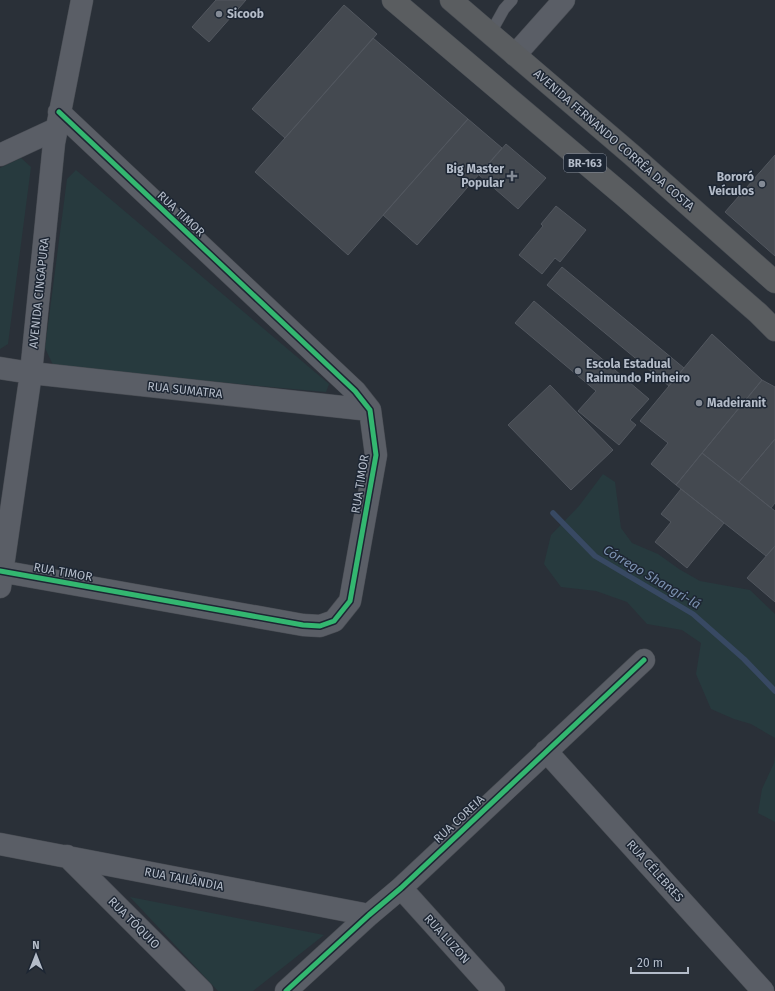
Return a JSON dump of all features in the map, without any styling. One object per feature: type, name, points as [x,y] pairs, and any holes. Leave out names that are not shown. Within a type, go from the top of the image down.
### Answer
[{"type":"highway","name":"BR-163","points":[[392,0],[618,191],[758,313],[775,330]]},
{"type":"highway","name":"AVENIDA FERNANDO CORRÊA DA COSTA","points":[[451,0],[773,277]]},
{"type":"street","name":"AVENIDA CINGAPURA","points":[[1,577],[31,373],[54,143],[82,0]]},
{"type":"street","points":[[516,55],[564,0]]},
{"type":"street","points":[[0,155],[58,120]]},
{"type":"street","name":"RUA TIMOR","points":[[1,577],[303,625],[320,626],[334,621],[350,601],[376,455],[370,410],[355,391],[58,120]]},
{"type":"street","name":"RUA SUMATRA","points":[[0,368],[31,373],[370,410]]},
{"type":"street","name":"RUA COREIA","points":[[286,991],[369,915],[401,888],[644,660]]},
{"type":"street","name":"RUA CÉLEBRES","points":[[546,751],[763,991]]},
{"type":"street","name":"RUA TAILÂNDIA","points":[[0,844],[369,915]]},
{"type":"street","name":"RUA TÓQUIO","points":[[67,856],[202,991]]},
{"type":"street","name":"RUA LUZON","points":[[401,888],[494,991]]},
{"type":"lane","points":[[490,34],[504,9],[512,0]]},
{"type":"green space","points":[[21,158],[31,167],[8,344],[0,349],[0,168]]},
{"type":"green space","points":[[76,170],[329,384],[326,392],[54,367],[45,348],[67,179]]},
{"type":"green space","points":[[603,474],[615,482],[621,528],[632,543],[658,554],[679,569],[700,581],[750,590],[775,614],[775,738],[751,724],[734,719],[711,709],[696,674],[701,643],[682,630],[647,624],[627,602],[596,591],[561,587],[544,564],[551,535],[579,506]]},
{"type":"green space","points":[[775,754],[775,822],[758,813],[762,789],[774,763]]},
{"type":"green space","points":[[130,897],[324,935],[253,991],[218,991]]},
{"type":"building","name":"Sicoob","points":[[216,0],[246,0],[209,42],[192,27]]},
{"type":"building","points":[[344,5],[377,34],[285,138],[252,109]]},
{"type":"building","points":[[373,38],[468,119],[348,255],[255,172]]},
{"type":"building","points":[[468,119],[502,148],[417,245],[383,215]]},
{"type":"building","name":"Big Master Popular","points":[[506,144],[546,178],[518,209],[479,175]]},
{"type":"building","name":"Bororó Veículos","points":[[775,155],[775,256],[725,212]]},
{"type":"building","points":[[556,206],[586,230],[560,262],[555,258],[542,274],[519,255],[543,226],[541,224]]},
{"type":"building","points":[[562,267],[684,368],[669,386],[547,285]]},
{"type":"building","points":[[534,301],[649,399],[630,420],[636,425],[619,445],[578,411],[596,391],[515,323]]},
{"type":"building","name":"Madeiranit","points":[[712,334],[762,380],[676,485],[651,464],[668,443],[640,421]]},
{"type":"building","points":[[762,380],[775,387],[775,439],[739,482],[702,453]]},
{"type":"building","points":[[550,385],[613,450],[571,490],[508,425]]},
{"type":"building","points":[[775,439],[775,503],[771,508],[739,482]]},
{"type":"building","points":[[702,453],[775,511],[775,546],[766,556],[676,485]]},
{"type":"building","points":[[681,489],[724,523],[687,568],[655,542],[671,522],[661,514]]},
{"type":"building","points":[[775,546],[775,602],[747,578]]},
{"type":"waterway","name":"Córrego Shangri-lá","points":[[553,513],[595,556],[693,614],[744,659],[775,691]]},
{"type":"cycle path","points":[[0,571],[303,625],[320,626],[334,621],[350,601],[376,455],[370,410],[355,391],[59,112]]},
{"type":"cycle path","points":[[286,991],[369,915],[401,888],[644,660]]},
{"type":"place","name":"Sicoob","points":[[219,14]]},
{"type":"place","name":"Big Master Popular","points":[[512,176]]},
{"type":"place","name":"Bororó Veículos","points":[[762,184]]},
{"type":"place","name":"Escola Estadual Raimundo Pinheiro","points":[[578,371]]},
{"type":"place","name":"Madeiranit","points":[[699,403]]}]
